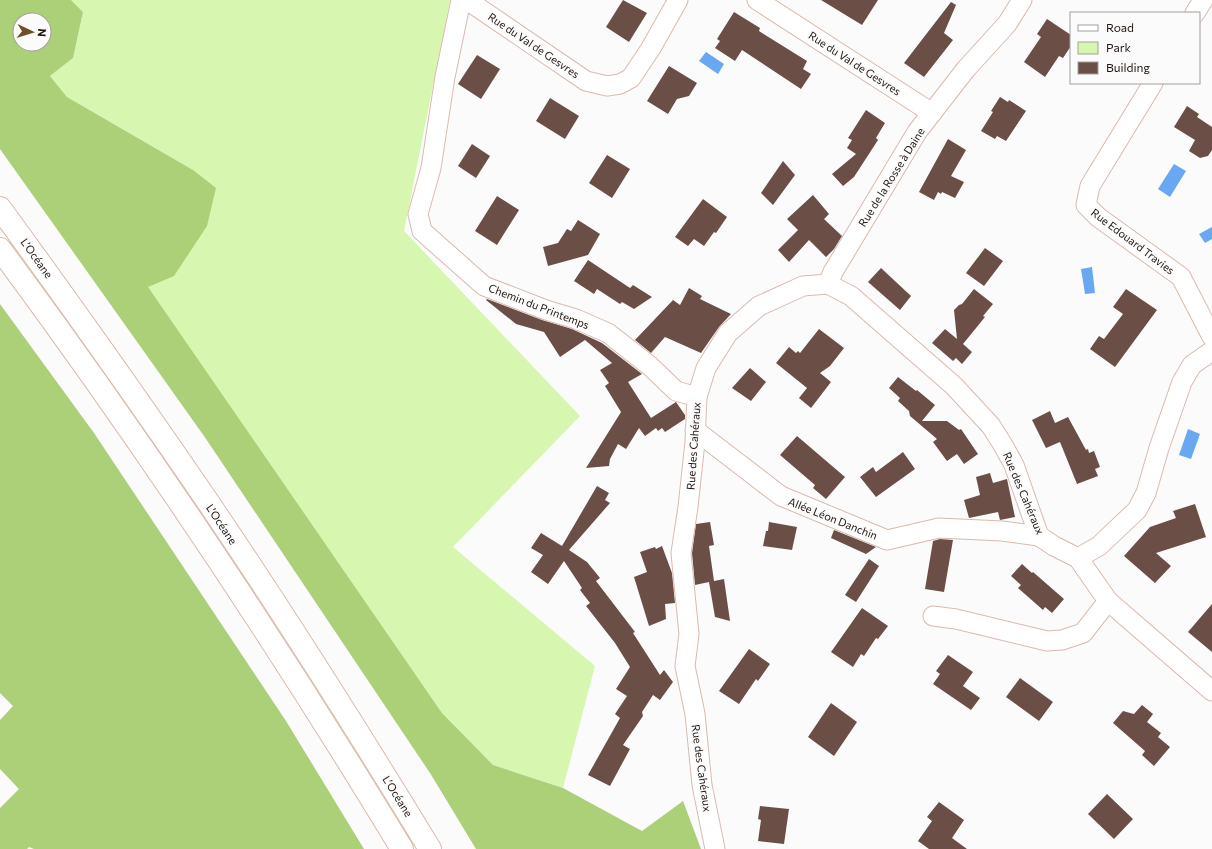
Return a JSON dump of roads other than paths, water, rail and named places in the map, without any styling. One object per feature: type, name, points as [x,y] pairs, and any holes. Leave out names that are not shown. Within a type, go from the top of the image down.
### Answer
[{"type":"highway","name":"L’Océane","points":[[0,208],[88,330],[207,501],[320,672],[430,849]]},
{"type":"highway","points":[[0,249],[64,337],[182,506],[303,690],[402,849]]},
{"type":"street","name":"Chemin du Printemps","points":[[461,0],[445,77],[431,168],[418,214],[422,231],[484,286],[546,310],[576,319],[608,333],[650,366],[676,391],[696,397]]},
{"type":"street","name":"Rue du Val de Gesvres","points":[[467,0],[586,81],[607,86],[620,84],[632,78],[678,0]]},
{"type":"street","name":"Rue du Val de Gesvres","points":[[757,0],[932,113]]},
{"type":"street","name":"Rue de la Rosse à Daine","points":[[828,284],[833,272],[917,132],[966,69],[1007,24],[1022,0]]},
{"type":"street","points":[[1197,12],[1203,0]]},
{"type":"street","name":"Rue Edouard Travies","points":[[1152,84],[1090,186],[1086,205],[1098,217],[1181,278],[1212,337]]},
{"type":"street","name":"Rue des Cahéraux","points":[[715,849],[702,785],[695,714],[685,666],[689,634],[681,553],[688,507],[695,430],[696,397],[706,368],[728,333],[759,306],[803,286],[828,284],[851,296],[954,386],[991,426],[1014,465],[1039,536],[1054,546],[1078,558],[1108,601],[1211,689]]},
{"type":"street","points":[[1078,558],[1099,546],[1137,510],[1146,493],[1159,448],[1182,382],[1192,365],[1212,351]]},
{"type":"street","name":"Allée Léon Danchin","points":[[695,430],[781,496],[887,540],[939,528],[1002,531],[1039,536]]},
{"type":"street","points":[[933,616],[956,618],[1047,641],[1062,640],[1083,633],[1108,601]]},
{"type":"water","points":[[706,52],[724,64],[718,74],[699,61]]},
{"type":"water","points":[[1174,164],[1186,171],[1170,197],[1158,189]]},
{"type":"water","points":[[1212,227],[1212,239],[1205,243],[1199,234]]},
{"type":"water","points":[[1092,267],[1095,293],[1085,294],[1081,269]]},
{"type":"water","points":[[1188,429],[1200,434],[1191,459],[1179,455]]}]
